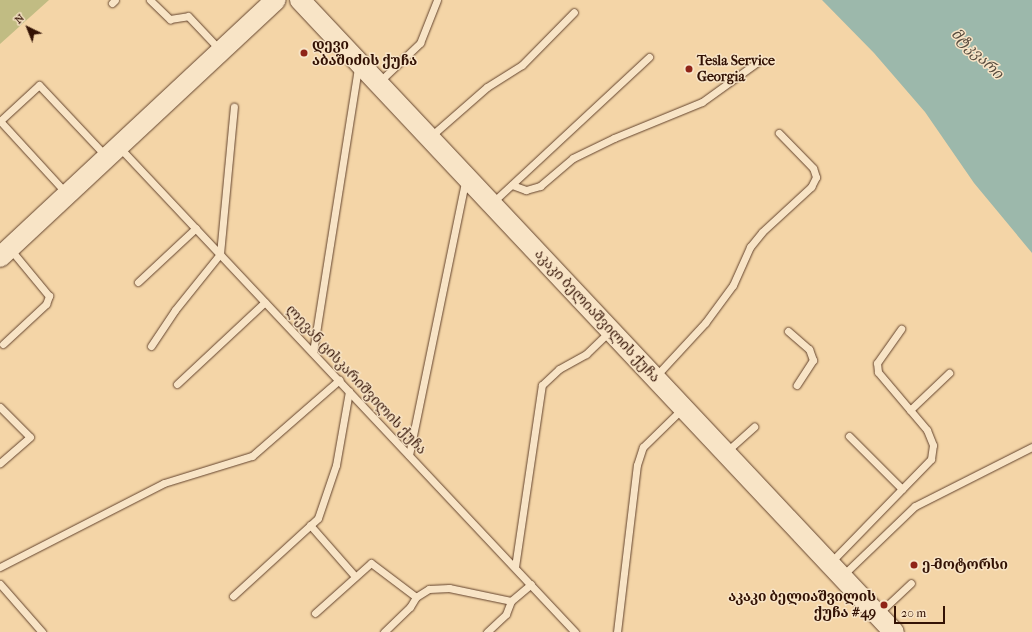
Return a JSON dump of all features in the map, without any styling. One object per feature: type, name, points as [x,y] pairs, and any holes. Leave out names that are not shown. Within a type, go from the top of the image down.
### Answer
[{"type":"main road","points":[[5,252],[276,0]]},
{"type":"main road","name":"აკაკი ბელიაშვილის ქუჩა","points":[[300,0],[894,632]]},
{"type":"lane","points":[[150,0],[170,19],[188,16],[221,51]]},
{"type":"lane","points":[[378,83],[420,43],[437,0]]},
{"type":"lane","points":[[429,138],[487,87],[522,66],[574,12]]},
{"type":"lane","points":[[491,204],[649,57]]},
{"type":"lane","points":[[313,352],[359,63]]},
{"type":"lane","points":[[512,185],[526,190],[540,186],[573,158],[614,138],[702,102],[756,63]]},
{"type":"lane","name":"ლევან ცისკარიშვილის ქუჩა","points":[[67,194],[0,121],[39,85],[196,228],[575,632]]},
{"type":"lane","points":[[151,346],[175,310],[220,254],[234,107]]},
{"type":"lane","points":[[655,377],[705,323],[733,285],[750,247],[762,232],[811,187],[816,177],[813,168],[779,133]]},
{"type":"lane","points":[[409,455],[466,176]]},
{"type":"lane","points":[[138,282],[196,228]]},
{"type":"lane","points":[[3,344],[46,304],[49,296],[5,252]]},
{"type":"lane","points":[[177,384],[265,302]]},
{"type":"lane","points":[[836,570],[902,489],[931,459],[933,444],[927,430],[878,372],[877,363],[901,329]]},
{"type":"lane","points":[[514,567],[542,386],[559,369],[586,354],[610,330]]},
{"type":"lane","points":[[788,330],[810,349],[813,360],[797,385]]},
{"type":"lane","points":[[910,410],[949,373]]},
{"type":"lane","points":[[0,567],[164,483],[252,456],[339,380]]},
{"type":"lane","points":[[233,596],[318,518],[336,465],[349,391]]},
{"type":"lane","points":[[0,407],[30,437],[0,463]]},
{"type":"lane","points":[[617,632],[637,465],[643,447],[683,408]]},
{"type":"lane","points":[[725,452],[754,427]]},
{"type":"lane","points":[[849,436],[902,489]]},
{"type":"lane","points":[[836,570],[915,506],[1032,447]]},
{"type":"lane","points":[[310,524],[354,575]]},
{"type":"lane","points":[[315,613],[354,575],[371,563],[416,597]]},
{"type":"lane","points":[[878,615],[911,583]]},
{"type":"lane","points":[[0,584],[42,632]]},
{"type":"lane","points":[[487,632],[506,614],[511,601],[531,584]]},
{"type":"lane","points":[[384,632],[410,607],[416,597],[429,589],[449,588],[511,601]]},
{"type":"shaded area","points":[[0,0],[49,0],[0,44]]},
{"type":"water","name":"მტკვარი","points":[[822,0],[1032,0],[1032,253],[974,183],[925,112],[874,53]]},
{"type":"place","name":"დევი აბაშიძის ქუჩა","points":[[304,53]]},
{"type":"place","name":"Tesla Service Georgia","points":[[689,69]]},
{"type":"place","name":"ე-მოტორსი","points":[[914,565]]},
{"type":"place","name":"აკაკი ბელიაშვილის ქუჩა #49","points":[[884,605]]}]
